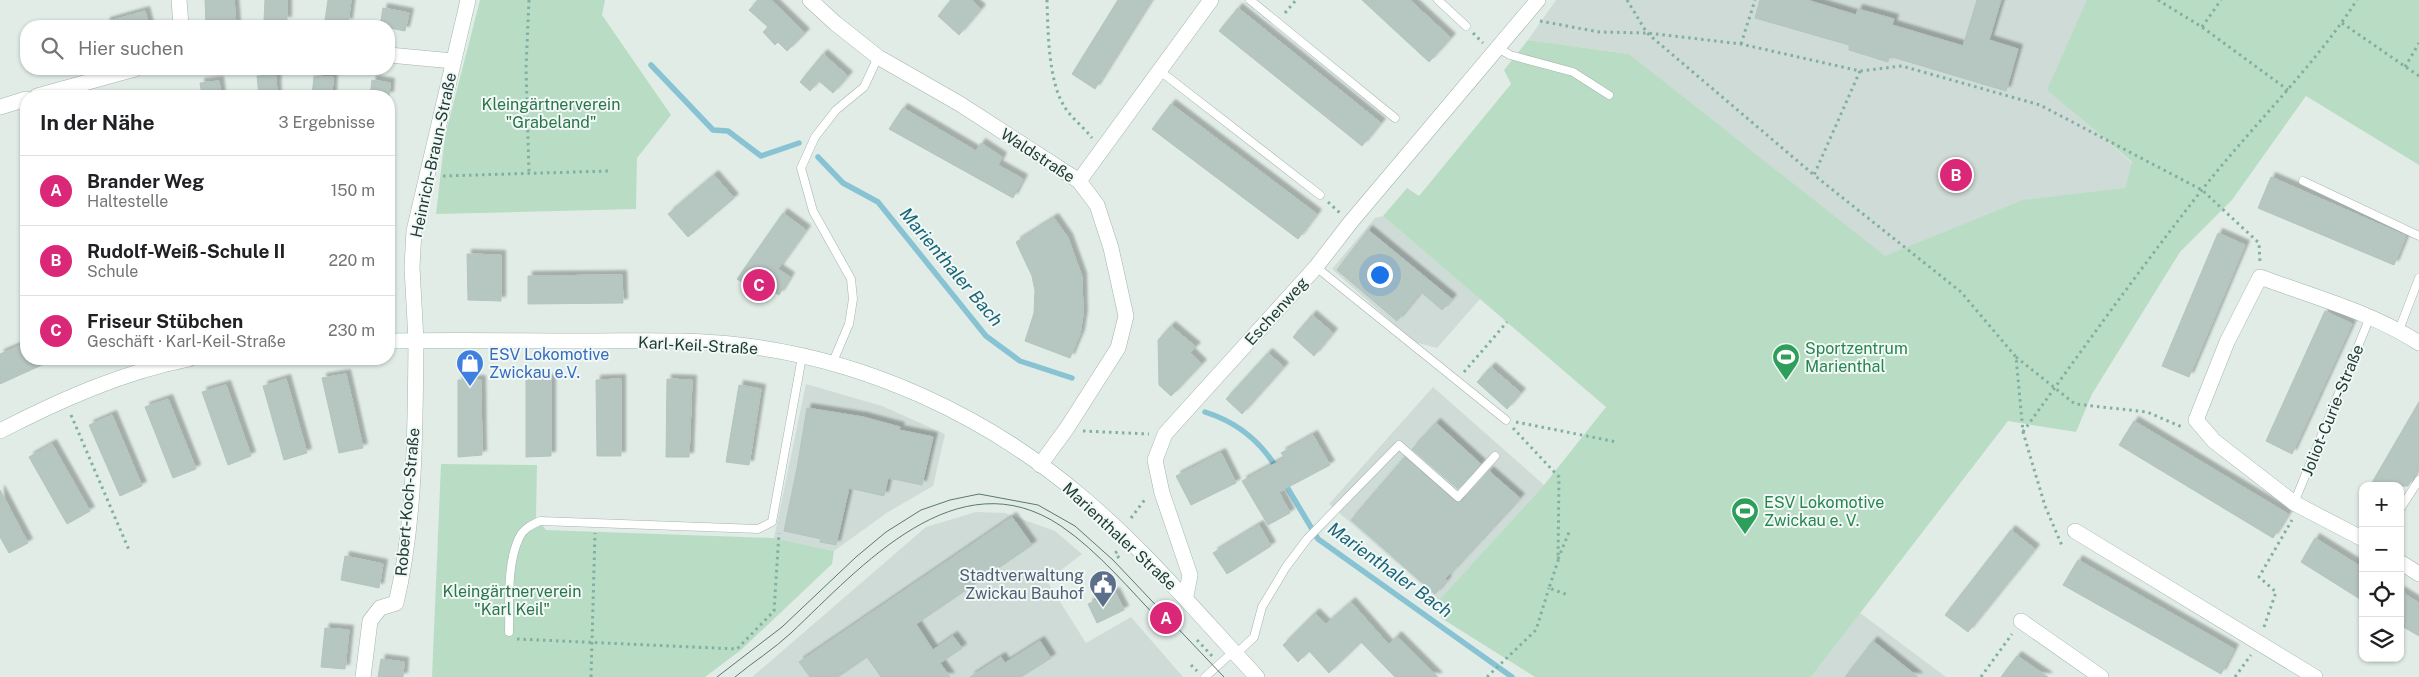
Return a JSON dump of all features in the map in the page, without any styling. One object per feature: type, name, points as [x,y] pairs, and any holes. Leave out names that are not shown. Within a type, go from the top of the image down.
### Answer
[{"type":"street","points":[[179,0],[180,20]]},
{"type":"street","name":"Heinrich-Braun-Straße","points":[[416,341],[412,267],[414,231],[468,0]]},
{"type":"street","name":"Waldstraße","points":[[810,0],[835,23],[878,57],[960,104],[1079,181],[1096,205],[1111,248],[1126,316],[1118,348],[1067,428],[1040,464]]},
{"type":"street","points":[[1079,181],[1211,0]]},
{"type":"street","name":"Eschenweg","points":[[1186,596],[1190,575],[1162,493],[1155,460],[1165,434],[1316,267],[1350,223],[1525,19],[1538,0]]},
{"type":"street","points":[[395,56],[453,61]]},
{"type":"street","points":[[59,90],[113,75]]},
{"type":"street","points":[[0,107],[20,101]]},
{"type":"street","points":[[2359,537],[2297,505],[2214,442],[2196,420],[2227,342],[2260,277],[2370,317],[2398,330],[2419,343]]},
{"type":"street","name":"Karl-Keil-Straße","points":[[395,341],[701,342],[739,345],[802,357],[867,374],[937,403],[1000,438],[1040,464]]},
{"type":"street","name":"Robert-Koch-Straße","points":[[363,677],[370,621],[380,608],[396,603],[404,570],[412,466],[416,341]]},
{"type":"street","points":[[0,431],[65,400],[113,380],[167,365]]},
{"type":"street","name":"Marienthaler Straße","points":[[1040,464],[1082,496],[1130,540],[1186,596],[1258,677]]},
{"type":"street","points":[[2075,531],[2315,677]]},
{"type":"street","points":[[2404,565],[2419,574]]},
{"type":"street","points":[[2021,621],[2101,677]]},
{"type":"lane","points":[[1250,0],[1395,118]]},
{"type":"lane","points":[[1438,0],[1466,26]]},
{"type":"lane","points":[[1496,51],[1573,72],[1610,95]]},
{"type":"lane","points":[[832,364],[849,324],[853,298],[851,279],[813,211],[801,168],[815,137],[836,110],[864,87],[878,57]]},
{"type":"lane","points":[[1160,71],[1320,195]]},
{"type":"lane","points":[[2303,180],[2419,236]]},
{"type":"lane","points":[[1316,267],[1506,420]]},
{"type":"lane","points":[[2398,330],[2419,278]]},
{"type":"lane","name":"Joliot-Curie-Straße","points":[[2297,505],[2370,317]]},
{"type":"lane","points":[[509,632],[513,560],[519,537],[528,527],[540,521],[758,530],[772,522],[802,357]]},
{"type":"lane","points":[[1205,677],[1254,637],[1262,608],[1286,567],[1307,538],[1398,445],[1458,497],[1495,456]]},
{"type":"lane","points":[[2404,503],[2419,480]]},
{"type":"path","points":[[528,0],[526,68],[529,173]]},
{"type":"path","points":[[1047,0],[1055,82],[1064,106],[1081,124],[1101,151]]},
{"type":"path","points":[[1278,22],[1296,0]]},
{"type":"path","points":[[1628,0],[1646,33],[1814,176],[1961,292],[2016,357],[2075,404],[2147,412],[2189,430]]},
{"type":"path","points":[[1741,44],[1755,0]]},
{"type":"path","points":[[2158,0],[2202,27],[2288,90]]},
{"type":"path","points":[[2202,27],[2221,0]]},
{"type":"path","points":[[2023,432],[2202,190],[2288,90],[2342,23],[2357,0]]},
{"type":"path","points":[[1525,19],[1599,32],[1646,33],[1741,44],[1860,71],[1902,66],[2040,105],[2202,190],[2259,243],[2260,277]]},
{"type":"path","points":[[2342,23],[2419,76]]},
{"type":"path","points":[[1466,26],[1496,51]]},
{"type":"path","points":[[2405,66],[2419,43]]},
{"type":"path","points":[[1814,176],[1860,71]]},
{"type":"path","points":[[426,176],[608,172]]},
{"type":"path","points":[[1320,195],[1350,223]]},
{"type":"path","points":[[1457,380],[1507,322]]},
{"type":"path","points":[[2016,357],[2023,432],[2045,506],[2063,548]]},
{"type":"path","points":[[65,400],[129,550]]},
{"type":"path","points":[[1506,420],[1617,442]]},
{"type":"path","points":[[1506,420],[1559,476],[1558,561]]},
{"type":"path","points":[[1067,428],[1091,432],[1165,434]]},
{"type":"path","points":[[1140,509],[1146,498]]},
{"type":"path","points":[[2236,677],[2258,644],[2276,592],[2259,577],[2297,505]]},
{"type":"path","points":[[590,677],[595,523]]},
{"type":"path","points":[[1488,675],[1536,630],[1570,530]]},
{"type":"path","points":[[509,632],[516,633],[516,639],[737,649],[774,611],[779,533]]},
{"type":"path","points":[[1549,588],[1568,595]]},
{"type":"path","points":[[1981,677],[2021,621]]},
{"type":"path","points":[[1197,640],[1219,665]]},
{"type":"shaded area","points":[[1556,0],[2119,0],[2066,106],[2132,163],[2125,188],[1988,355],[1629,54],[1528,40]]},
{"type":"shaded area","points":[[1383,216],[1480,299],[1437,348],[1414,342],[1332,269],[1375,218]]},
{"type":"shaded area","points":[[806,384],[882,406],[945,434],[933,486],[888,512],[834,551],[774,538]]},
{"type":"shaded area","points":[[1433,387],[1544,485],[1439,600],[1329,504]]},
{"type":"shaded area","points":[[976,512],[1005,513],[1055,531],[1082,554],[1047,581],[1086,643],[1131,617],[1183,677],[752,677],[926,527]]},
{"type":"shaded area","points":[[1860,613],[1946,677],[1811,677]]},
{"type":"green space","name":"Kleingärtnerverein \"Grabeland\"","points":[[480,0],[605,0],[602,15],[671,115],[637,158],[636,209],[436,214],[445,136]]},
{"type":"green space","name":"Sportzentrum Marienthal","points":[[2087,0],[2419,0],[2419,165],[2306,96],[2232,200],[2180,252],[2092,394],[2076,432],[2008,421],[1811,677],[1535,677],[1441,618],[1439,600],[1544,485],[1606,407],[1383,216],[1407,188],[1419,196],[1511,84],[1504,70],[1528,40],[1629,54],[1885,256],[2023,200],[2125,188],[2132,162],[2047,90]]},
{"type":"green space","name":"Kleingärtnerverein \"Karl Keil\"","points":[[441,464],[537,465],[536,517],[546,530],[774,538],[834,551],[832,564],[741,650],[705,677],[432,677]]},
{"type":"building","points":[[205,0],[234,0],[236,20],[206,20]]},
{"type":"building","points":[[265,0],[287,0],[287,20],[264,20]]},
{"type":"building","points":[[328,0],[351,0],[348,20],[325,20]]},
{"type":"building","points":[[758,0],[771,0],[805,33],[787,51],[778,42],[775,45],[763,32],[768,27],[749,10]]},
{"type":"building","points":[[951,0],[971,0],[981,9],[959,35],[938,16]]},
{"type":"building","points":[[1118,0],[1151,0],[1095,89],[1072,74]]},
{"type":"building","points":[[1362,0],[1410,0],[1451,38],[1429,62]]},
{"type":"building","points":[[1760,0],[1807,0],[1856,15],[1858,9],[1894,19],[1892,25],[1963,46],[1977,0],[2001,0],[1989,40],[2018,49],[2006,91],[1889,56],[1888,62],[1849,50],[1849,45],[1755,18]]},
{"type":"building","points":[[383,8],[409,13],[405,31],[395,29],[395,20],[381,20]]},
{"type":"building","points":[[1238,8],[1381,123],[1362,146],[1219,31]]},
{"type":"building","points":[[145,11],[147,20],[113,20]]},
{"type":"building","points":[[823,54],[848,76],[833,93],[819,81],[810,91],[800,82]]},
{"type":"building","points":[[276,75],[277,90],[258,90],[257,76]]},
{"type":"building","points":[[314,76],[333,77],[332,90],[313,90]]},
{"type":"building","points":[[372,80],[390,83],[389,90],[371,90]]},
{"type":"building","points":[[219,81],[220,90],[201,90],[200,83]]},
{"type":"building","points":[[1171,104],[1317,214],[1298,239],[1152,129]]},
{"type":"building","points":[[903,108],[976,151],[981,143],[1002,157],[998,165],[1023,179],[1013,198],[889,129]]},
{"type":"building","points":[[714,175],[734,198],[688,237],[668,214]]},
{"type":"building","points":[[2271,177],[2406,236],[2394,265],[2258,208]]},
{"type":"building","points":[[783,213],[806,230],[778,269],[790,277],[779,295],[765,287],[761,294],[737,279]]},
{"type":"building","points":[[1054,218],[1068,238],[1082,277],[1083,315],[1080,334],[1070,358],[1025,341],[1034,313],[1035,291],[1032,276],[1016,242]]},
{"type":"building","points":[[1368,230],[1452,299],[1442,310],[1421,292],[1397,321],[1337,270]]},
{"type":"building","points":[[2218,233],[2245,245],[2189,377],[2162,366]]},
{"type":"building","points":[[467,254],[501,255],[501,301],[468,300]]},
{"type":"building","points":[[622,275],[623,303],[528,304],[528,276]]},
{"type":"building","points":[[2325,311],[2352,324],[2292,454],[2266,441]]},
{"type":"building","points":[[1312,315],[1333,333],[1314,356],[1293,337]]},
{"type":"building","points":[[1171,326],[1196,347],[1190,352],[1202,364],[1171,396],[1159,385],[1158,340]]},
{"type":"building","points":[[20,346],[20,365],[42,365],[0,384],[0,354]]},
{"type":"building","points":[[1268,353],[1284,367],[1242,414],[1226,399]]},
{"type":"building","points":[[1491,367],[1521,393],[1507,409],[1477,382]]},
{"type":"building","points":[[346,374],[363,448],[339,453],[322,378]]},
{"type":"building","points":[[286,379],[307,453],[284,460],[263,386]]},
{"type":"building","points":[[526,379],[551,379],[551,456],[526,457]]},
{"type":"building","points":[[621,379],[621,456],[597,456],[596,380]]},
{"type":"building","points":[[667,379],[692,380],[689,457],[666,457]]},
{"type":"building","points":[[458,380],[481,380],[482,455],[458,457]]},
{"type":"building","points":[[226,385],[251,456],[228,465],[202,392]]},
{"type":"building","points":[[739,385],[761,389],[749,465],[726,462]]},
{"type":"building","points":[[168,399],[196,469],[173,478],[145,407]]},
{"type":"building","points":[[2419,402],[2419,467],[2408,486],[2404,486],[2404,482],[2372,482]]},
{"type":"building","points":[[807,408],[863,417],[900,427],[899,430],[933,437],[922,485],[888,478],[884,496],[849,488],[836,545],[820,542],[821,539],[784,531]]},
{"type":"building","points":[[112,415],[142,486],[120,496],[89,425]]},
{"type":"building","points":[[2134,421],[2288,514],[2273,538],[2119,445]]},
{"type":"building","points":[[1436,423],[1481,464],[1458,489],[1412,449]]},
{"type":"building","points":[[1313,435],[1330,465],[1279,492],[1290,513],[1268,525],[1242,481],[1285,458],[1281,453]]},
{"type":"building","points":[[52,444],[90,511],[67,524],[29,457]]},
{"type":"building","points":[[1221,453],[1236,483],[1191,505],[1176,476]]},
{"type":"building","points":[[1405,457],[1456,502],[1462,501],[1489,471],[1520,498],[1445,579],[1447,580],[1435,594],[1351,520]]},
{"type":"building","points":[[0,490],[28,543],[9,553],[0,537]]},
{"type":"building","points":[[1012,517],[1032,545],[916,624],[933,650],[953,636],[962,648],[940,663],[950,677],[881,677],[867,657],[838,677],[810,677],[799,662]]},
{"type":"building","points":[[1259,525],[1271,546],[1227,574],[1213,553]]},
{"type":"building","points":[[2011,530],[2035,549],[1968,632],[1945,615]]},
{"type":"building","points":[[2315,538],[2359,566],[2359,598],[2301,562]]},
{"type":"building","points":[[345,556],[383,564],[379,588],[341,580]]},
{"type":"building","points":[[2078,560],[2234,649],[2221,674],[2063,585]]},
{"type":"building","points":[[1115,592],[1124,610],[1097,623],[1088,604]]},
{"type":"building","points":[[2404,594],[2419,603],[2419,636],[2404,627]]},
{"type":"building","points":[[1351,602],[1389,645],[1397,636],[1438,677],[1395,677],[1361,642],[1329,673],[1309,651],[1298,662],[1283,645],[1315,613],[1326,624]]},
{"type":"building","points":[[325,628],[349,630],[345,669],[321,667]]},
{"type":"building","points":[[1040,641],[1051,658],[1021,677],[970,677],[1001,657],[1005,663]]},
{"type":"building","points":[[1873,641],[1918,677],[1845,677]]},
{"type":"building","points":[[2017,656],[2048,677],[2001,677]]},
{"type":"building","points":[[381,659],[404,662],[403,677],[378,677]]},
{"type":"waterway","name":"Marienthaler Bach","points":[[651,65],[713,130],[728,131],[761,156],[799,143]]},
{"type":"waterway","name":"Marienthaler Bach","points":[[818,157],[843,183],[878,202],[986,336],[1020,361],[1072,378]]},
{"type":"waterway","name":"Marienthaler Bach","points":[[1205,412],[1217,416],[1247,433],[1263,449],[1277,469]]},
{"type":"waterway","name":"Marienthaler Bach","points":[[1284,482],[1318,539],[1512,677]]},
{"type":"tram line","points":[[717,677],[782,627],[856,557],[886,532],[921,510],[950,500],[979,494],[1038,505],[1075,526],[1113,560],[1224,677]]},
{"type":"tram line","points":[[735,677],[784,639],[880,552],[913,529],[948,512],[985,504],[1022,508],[1061,526],[1101,559],[1162,623]]},
{"type":"place","name":"Rudolf-Weiß-Schule II","points":[[1956,175]]},
{"type":"place","name":"Friseur Stübchen","points":[[759,285]]},
{"type":"place","name":"Sportzentrum Marienthal","points":[[1786,381]]},
{"type":"place","name":"ESV Lokomotive Zwickau e.V.","points":[[470,387]]},
{"type":"place","name":"ESV Lokomotive Zwickau e. V.","points":[[1745,535]]},
{"type":"place","name":"Stadtverwaltung Zwickau Bauhof","points":[[1103,608]]},
{"type":"place","name":"Brander Weg","points":[[1166,618]]}]
